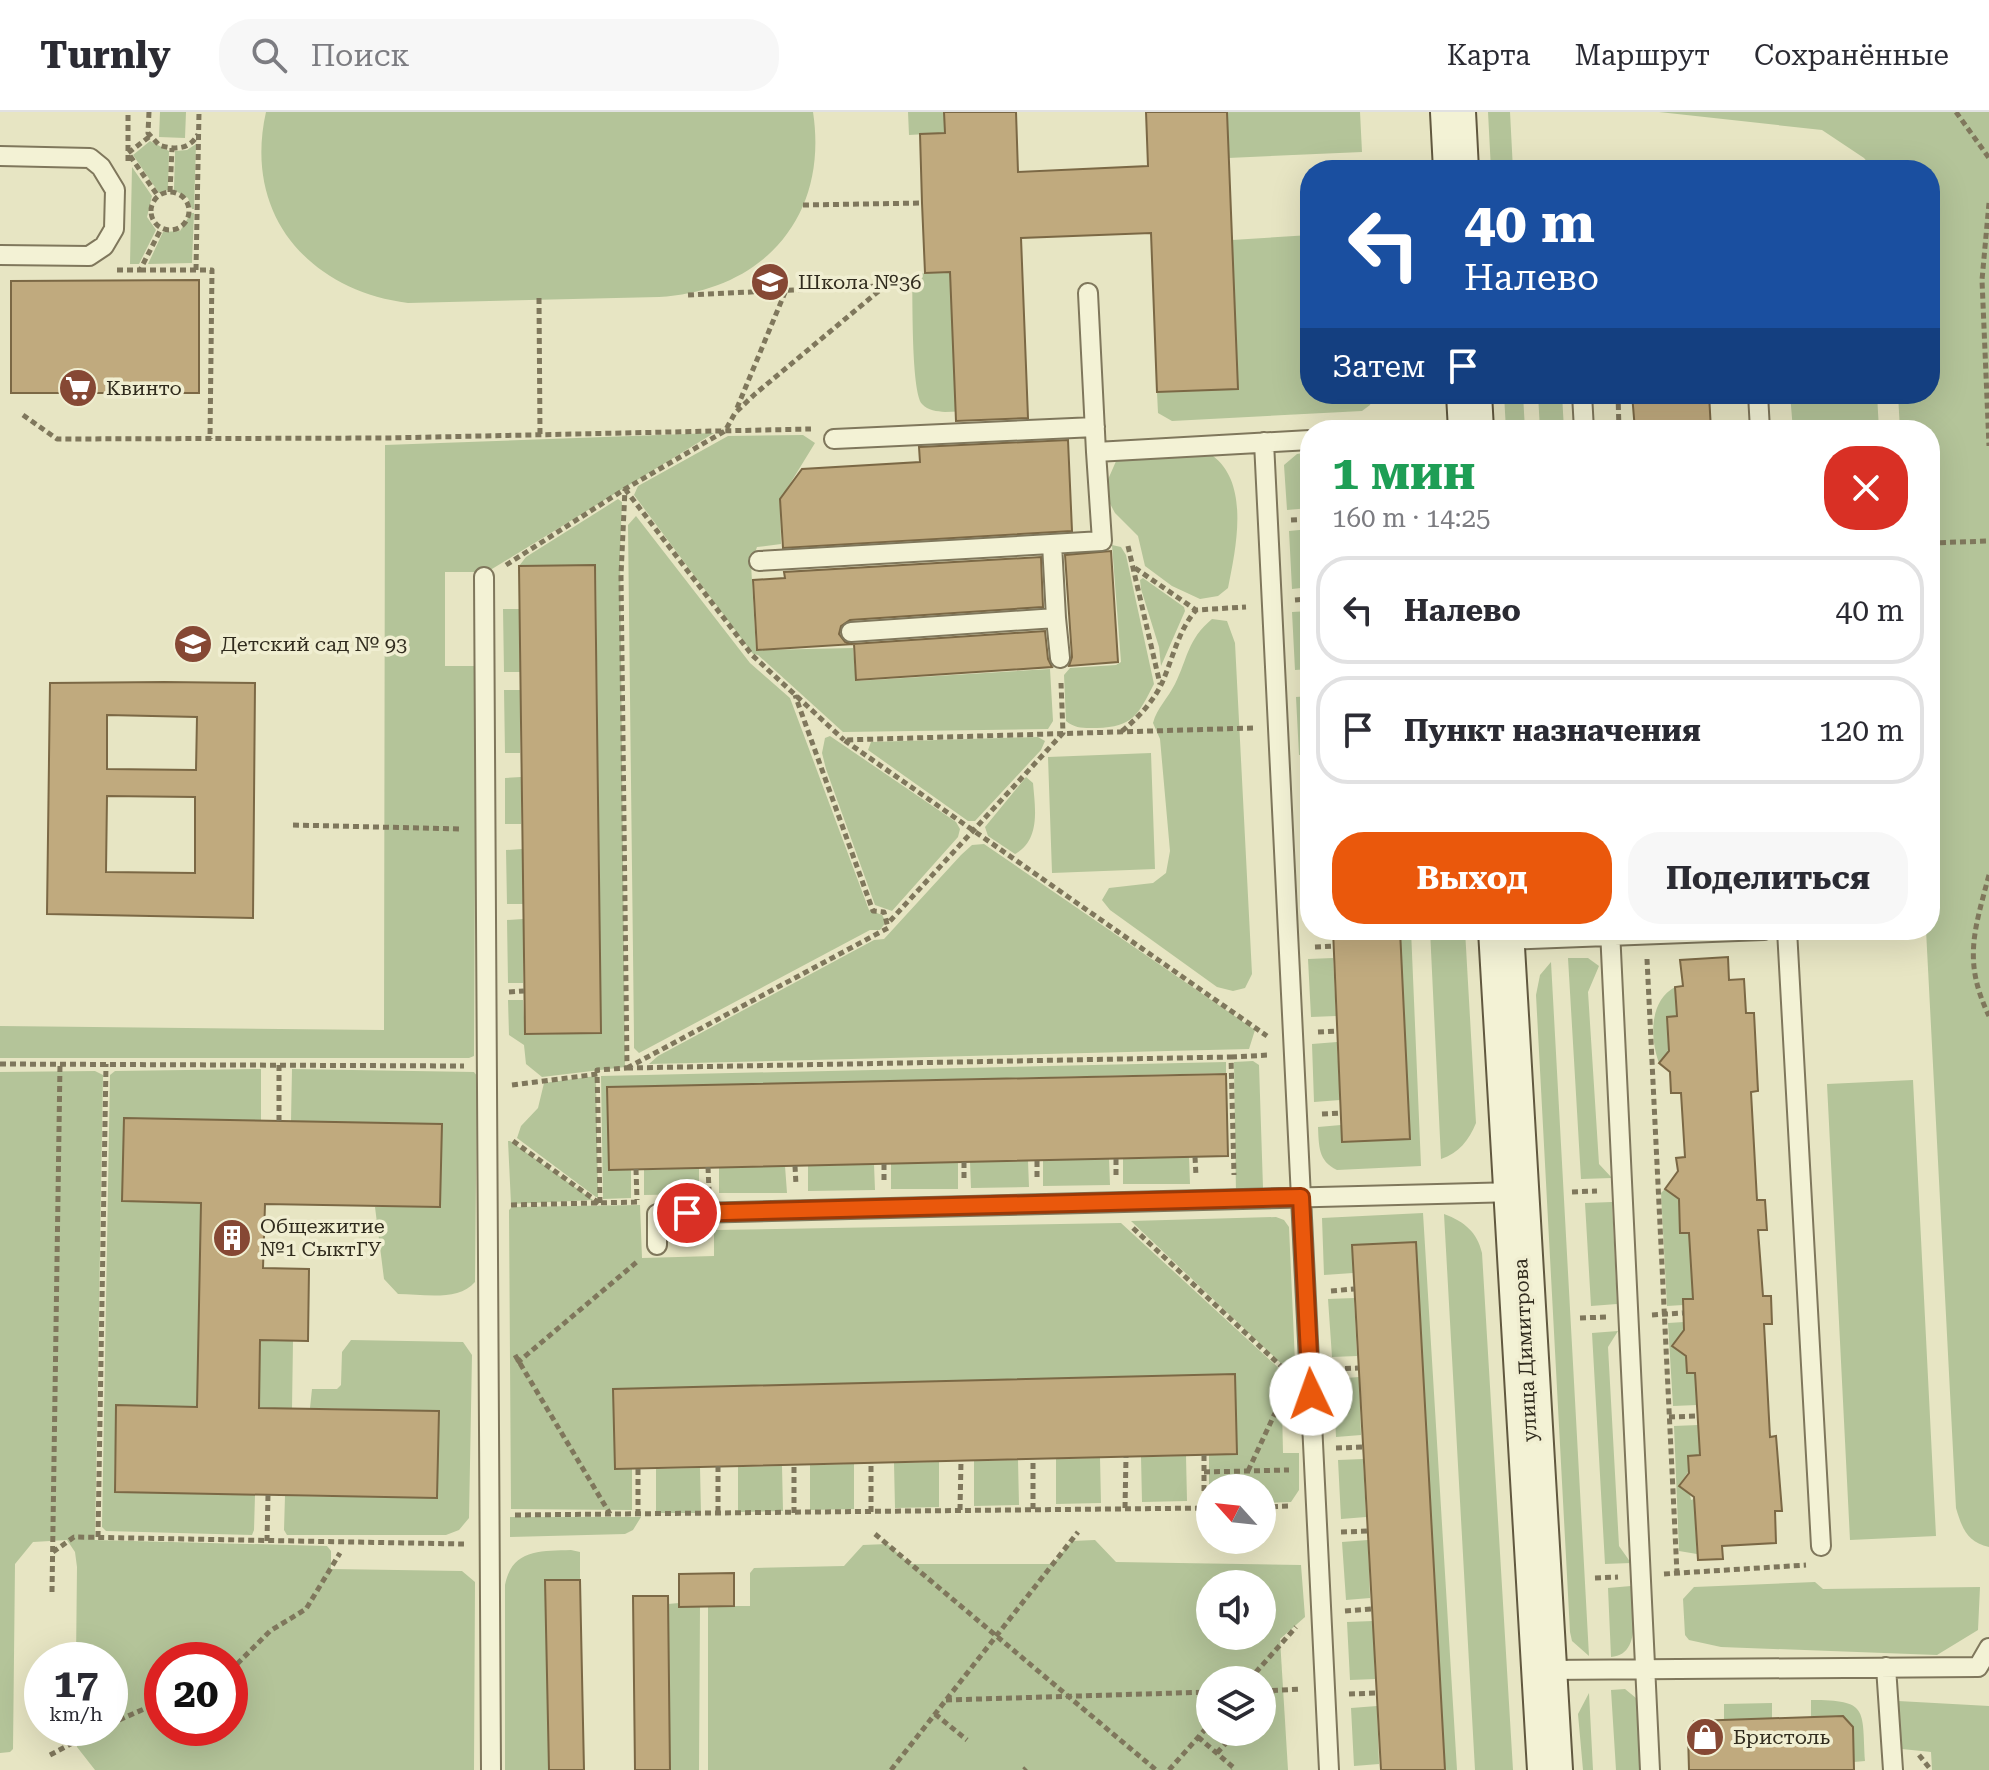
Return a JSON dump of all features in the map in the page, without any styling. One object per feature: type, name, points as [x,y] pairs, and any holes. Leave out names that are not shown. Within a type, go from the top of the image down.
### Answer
[{"type":"street","points":[[1453,112],[1455,160]]},
{"type":"street","name":"улица Димитрова","points":[[1501,940],[1550,1770]]},
{"type":"lane","points":[[0,156],[90,158],[101,167],[115,190],[114,229],[104,246],[89,256],[0,255]]},
{"type":"lane","points":[[759,561],[1102,541],[1088,293]]},
{"type":"lane","points":[[834,439],[1095,427]]},
{"type":"lane","points":[[1096,452],[1300,440]]},
{"type":"lane","points":[[1264,442],[1314,1469],[1332,1692],[1329,1770]]},
{"type":"lane","points":[[1052,544],[1060,658]]},
{"type":"lane","points":[[484,577],[491,1770]]},
{"type":"lane","points":[[851,632],[1056,618]]},
{"type":"lane","points":[[1610,940],[1650,1770]]},
{"type":"lane","points":[[1787,940],[1814,1548]]},
{"type":"lane","points":[[657,1245],[657,1214],[1516,1192]]},
{"type":"lane","points":[[1544,1670],[1978,1667],[1989,1648]]},
{"type":"lane","points":[[1886,1667],[1893,1770]]},
{"type":"path","points":[[149,112],[149,137]]},
{"type":"path","points":[[196,270],[199,112]]},
{"type":"path","points":[[1956,112],[1989,158]]},
{"type":"path","points":[[149,137],[159,145],[172,148],[192,143],[198,133]]},
{"type":"path","points":[[149,137],[128,153],[158,196]]},
{"type":"path","points":[[170,192],[172,148]]},
{"type":"path","points":[[170,192],[182,197],[188,211],[187,220],[178,229],[161,229],[151,214],[151,207],[158,196],[170,192]]},
{"type":"path","points":[[803,205],[922,203]]},
{"type":"path","points":[[1989,203],[1982,280],[1989,446]]},
{"type":"path","points":[[188,211],[197,211]]},
{"type":"path","points":[[140,270],[212,270],[210,439]]},
{"type":"path","points":[[735,413],[886,285]]},
{"type":"path","points":[[688,295],[898,285]]},
{"type":"path","points":[[484,577],[725,431],[786,290]]},
{"type":"path","points":[[539,298],[540,435]]},
{"type":"path","points":[[23,415],[57,439],[540,435],[811,429],[834,439]]},
{"type":"path","points":[[625,489],[752,655],[844,740],[1294,1055]]},
{"type":"path","points":[[625,489],[621,575],[627,1068]]},
{"type":"path","points":[[1101,518],[1119,530],[1127,543],[1161,685]]},
{"type":"path","points":[[1940,543],[1989,541]]},
{"type":"path","points":[[1133,566],[1196,610],[1272,606]]},
{"type":"path","points":[[1122,732],[1144,710],[1161,685],[1185,623],[1196,610]]},
{"type":"path","points":[[627,1068],[874,934],[882,933],[1063,733],[1060,658]]},
{"type":"path","points":[[795,695],[873,911],[884,912],[889,922]]},
{"type":"path","points":[[844,740],[1278,727]]},
{"type":"path","points":[[293,825],[487,829]]},
{"type":"path","points":[[1989,875],[1972,955],[1974,983],[1989,1016]]},
{"type":"path","points":[[1610,940],[1647,953],[1677,1573]]},
{"type":"path","points":[[600,1203],[597,1070],[1294,1055]]},
{"type":"path","points":[[1231,1057],[1234,1199]]},
{"type":"path","points":[[279,1063],[279,1121]]},
{"type":"path","points":[[0,1064],[489,1066]]},
{"type":"path","points":[[52,1592],[60,1064]]},
{"type":"path","points":[[98,1537],[106,1064]]},
{"type":"path","points":[[489,1088],[598,1074]]},
{"type":"path","points":[[507,1137],[600,1203]]},
{"type":"path","points":[[636,1169],[637,1202]]},
{"type":"path","points":[[508,1205],[600,1203]]},
{"type":"path","points":[[1105,1203],[1311,1394]]},
{"type":"path","points":[[508,1372],[657,1245]]},
{"type":"path","points":[[1317,1292],[1354,1289]]},
{"type":"path","points":[[1664,1314],[1683,1313]]},
{"type":"path","points":[[514,1352],[611,1515]]},
{"type":"path","points":[[1321,1370],[1358,1368]]},
{"type":"path","points":[[1248,1471],[1292,1376]]},
{"type":"path","points":[[1669,1417],[1697,1416]]},
{"type":"path","points":[[1325,1449],[1363,1447]]},
{"type":"path","points":[[1204,1455],[1204,1472],[1314,1469]]},
{"type":"path","points":[[1125,1508],[1126,1457]]},
{"type":"path","points":[[1033,1459],[1033,1509]]},
{"type":"path","points":[[960,1510],[961,1461]]},
{"type":"path","points":[[871,1464],[871,1512]]},
{"type":"path","points":[[794,1465],[794,1513]]},
{"type":"path","points":[[718,1466],[718,1514]]},
{"type":"path","points":[[638,1469],[638,1515]]},
{"type":"path","points":[[267,1541],[268,1495]]},
{"type":"path","points":[[490,1515],[1196,1508]]},
{"type":"path","points":[[1330,1533],[1368,1531]]},
{"type":"path","points":[[891,1770],[1078,1532]]},
{"type":"path","points":[[875,1534],[1156,1770]]},
{"type":"path","points":[[53,1552],[70,1538],[98,1537],[489,1544]]},
{"type":"path","points":[[1642,1575],[1808,1565],[1814,1548]]},
{"type":"path","points":[[248,1653],[270,1631],[306,1609],[340,1553]]},
{"type":"path","points":[[1334,1611],[1372,1609]]},
{"type":"path","points":[[1261,1666],[1305,1617]]},
{"type":"path","points":[[1276,1690],[1376,1693]]},
{"type":"path","points":[[945,1700],[1196,1692]]},
{"type":"path","points":[[935,1714],[967,1740]]},
{"type":"path","points":[[1169,1770],[1196,1739]]},
{"type":"path","points":[[50,1755],[67,1746]]},
{"type":"path","points":[[1209,1746],[1234,1768],[1232,1770]]},
{"type":"path","points":[[1217,1753],[1223,1746]]},
{"type":"green space","points":[[160,112],[186,112],[185,138],[159,137]]},
{"type":"green space","points":[[266,112],[813,112],[815,150],[810,184],[799,215],[781,242],[758,264],[729,280],[696,292],[659,297],[408,303],[372,295],[340,282],[313,264],[291,241],[274,214],[264,183],[261,149]]},
{"type":"green space","points":[[908,112],[944,112],[945,133],[909,135]]},
{"type":"green space","points":[[1227,112],[1360,112],[1362,152],[1228,158]]},
{"type":"green space","points":[[1488,112],[1510,112],[1512,160],[1490,160]]},
{"type":"green space","points":[[1659,112],[1989,112],[1989,1547],[1975,1542],[1966,1533],[1956,1508],[1927,940],[1940,940],[1940,420],[1899,420],[1899,404],[1940,404],[1940,160],[1866,160],[1822,130]]},
{"type":"green space","points":[[150,141],[169,151],[168,190],[159,193],[133,155]]},
{"type":"green space","points":[[196,144],[192,209],[188,198],[174,190],[175,151],[187,150]]},
{"type":"green space","points":[[132,167],[152,196],[147,217],[156,230],[139,264],[130,264]]},
{"type":"green space","points":[[194,213],[192,263],[148,264],[163,232],[180,231]]},
{"type":"green space","points":[[1300,236],[1300,404],[1370,405],[1362,411],[1172,421],[1158,413],[1157,392],[1238,389],[1232,240]]},
{"type":"green space","points":[[950,272],[1028,409],[945,412],[922,404],[914,363],[912,274]]},
{"type":"green space","points":[[1505,404],[1524,404],[1524,420],[1505,420]]},
{"type":"green space","points":[[1539,404],[1563,404],[1563,420],[1539,420]]},
{"type":"green space","points":[[1791,404],[1878,404],[1878,420],[1792,420]]},
{"type":"green space","points":[[714,433],[487,572],[445,572],[445,666],[476,666],[474,1056],[0,1058],[0,1026],[384,1030],[385,445]]},
{"type":"green space","points":[[803,435],[815,443],[780,500],[781,544],[757,547],[751,564],[756,650],[853,648],[856,681],[1050,669],[1053,721],[1048,729],[843,732],[758,655],[753,654],[634,495],[638,486],[728,436]]},
{"type":"green space","points":[[1300,454],[1300,509],[1287,510],[1284,465]]},
{"type":"green space","points":[[1213,456],[1225,468],[1232,483],[1237,536],[1228,588],[1218,596],[1200,599],[1172,586],[1145,566],[1138,536],[1115,513],[1107,498],[1106,484],[1117,459]]},
{"type":"green space","points":[[618,499],[622,502],[625,1067],[542,1077],[526,1064],[524,1045],[509,1035],[508,1000],[523,1000],[525,1035],[601,1033],[596,566],[519,566],[526,557]]},
{"type":"green space","points":[[636,516],[750,663],[790,698],[869,910],[882,915],[886,922],[880,930],[870,930],[639,1053],[634,1048],[628,525]]},
{"type":"green space","points":[[1300,530],[1300,588],[1292,589],[1289,531]]},
{"type":"green space","points":[[1112,545],[1121,547],[1126,555],[1154,684],[1143,704],[1127,722],[1109,727],[1080,728],[1066,721],[1064,675],[1070,668],[1121,662]]},
{"type":"green space","points":[[1143,578],[1184,607],[1185,611],[1161,666],[1159,647],[1141,589],[1140,580]]},
{"type":"green space","points":[[503,609],[519,609],[520,672],[504,672]]},
{"type":"green space","points":[[1292,612],[1300,612],[1300,670],[1295,670]]},
{"type":"green space","points":[[1212,619],[1227,621],[1235,643],[1252,974],[1245,988],[1233,991],[1217,987],[1110,910],[1102,900],[1109,888],[1153,883],[1166,873],[1170,851],[1160,739],[1153,723],[1175,684],[1193,642]]},
{"type":"green space","points":[[504,690],[520,690],[520,753],[505,753]]},
{"type":"green space","points":[[1296,697],[1300,697],[1300,755],[1299,755]]},
{"type":"green space","points":[[830,736],[956,822],[960,829],[958,837],[892,911],[875,905],[826,769],[822,753],[825,738]]},
{"type":"green space","points":[[1038,737],[1045,741],[1041,750],[975,821],[968,821],[868,750],[871,742]]},
{"type":"green space","points":[[1151,753],[1155,869],[1052,873],[1048,757]]},
{"type":"green space","points":[[521,777],[521,824],[505,824],[505,778]]},
{"type":"green space","points":[[1026,777],[1033,783],[1033,832],[1015,854],[988,836],[985,827]]},
{"type":"green space","points":[[984,844],[1255,1030],[1249,1049],[649,1064],[658,1056],[874,940],[884,939],[961,855],[972,845]]},
{"type":"green space","points":[[522,849],[523,904],[507,904],[506,850]]},
{"type":"green space","points":[[523,919],[523,983],[508,983],[507,920]]},
{"type":"green space","points":[[1400,940],[1411,940],[1421,1166],[1337,1170],[1326,1162],[1319,1147],[1318,1127],[1341,1125],[1343,1142],[1410,1138]]},
{"type":"green space","points":[[1430,940],[1466,940],[1476,1123],[1463,1145],[1441,1159]]},
{"type":"green space","points":[[1333,958],[1336,1016],[1311,1017],[1308,959]]},
{"type":"green space","points":[[1568,958],[1588,958],[1599,966],[1588,992],[1599,1164],[1612,1178],[1581,1179]]},
{"type":"green space","points":[[1551,962],[1589,1656],[1572,1641],[1570,1632],[1536,995],[1540,975]]},
{"type":"green space","points":[[1675,987],[1677,1016],[1667,1017],[1669,1051],[1659,1063],[1653,1032],[1656,1011],[1666,993]]},
{"type":"green space","points":[[1337,1042],[1340,1100],[1314,1102],[1312,1044]]},
{"type":"green space","points":[[1253,1061],[1259,1065],[1263,1188],[1236,1194],[1234,1062]]},
{"type":"green space","points":[[1226,1062],[1226,1073],[608,1087],[609,1169],[631,1169],[631,1198],[603,1199],[601,1076]]},
{"type":"green space","points":[[261,1069],[261,1120],[124,1119],[122,1201],[201,1203],[197,1407],[116,1406],[114,1492],[255,1495],[254,1530],[252,1535],[106,1531],[102,1527],[110,1075],[115,1071]]},
{"type":"green space","points":[[292,1069],[474,1072],[477,1076],[475,1282],[468,1288],[439,1296],[398,1294],[384,1279],[375,1207],[440,1207],[441,1124],[291,1121]]},
{"type":"green space","points":[[95,1071],[103,1075],[95,1540],[327,1546],[331,1551],[331,1569],[462,1571],[475,1582],[474,1770],[95,1770],[77,1746],[128,1746],[128,1642],[76,1642],[77,1567],[75,1552],[67,1540],[33,1542],[15,1564],[13,1749],[0,1753],[0,1072]]},
{"type":"green space","points":[[596,1076],[598,1197],[517,1138],[521,1126],[538,1108],[544,1083]]},
{"type":"green space","points":[[1913,1080],[1936,1536],[1850,1540],[1827,1084]]},
{"type":"green space","points":[[510,1141],[593,1200],[511,1204]]},
{"type":"green space","points":[[1189,1157],[1190,1184],[1123,1184],[1123,1159]]},
{"type":"green space","points":[[1109,1159],[1110,1185],[1043,1186],[1043,1160]]},
{"type":"green space","points":[[1028,1161],[1029,1187],[971,1188],[970,1162]]},
{"type":"green space","points":[[958,1162],[958,1189],[891,1189],[891,1164]]},
{"type":"green space","points":[[874,1164],[875,1190],[808,1191],[808,1166]]},
{"type":"green space","points":[[785,1166],[787,1193],[719,1193],[719,1168]]},
{"type":"green space","points":[[699,1168],[699,1194],[644,1195],[644,1170]]},
{"type":"green space","points":[[1665,1189],[1679,1199],[1680,1233],[1689,1233],[1693,1299],[1683,1299],[1683,1305],[1667,1306],[1661,1193]]},
{"type":"green space","points":[[1612,1202],[1617,1304],[1591,1306],[1585,1203]]},
{"type":"green space","points":[[640,1205],[642,1258],[714,1256],[714,1230],[1121,1223],[1284,1373],[1290,1372],[1131,1221],[1276,1217],[1284,1220],[1289,1227],[1297,1407],[1282,1408],[1283,1453],[1299,1453],[1299,1490],[1291,1502],[1276,1503],[1276,1474],[1209,1474],[1209,1455],[1237,1454],[1235,1374],[613,1389],[615,1469],[632,1469],[632,1510],[511,1509],[509,1210],[512,1207]]},
{"type":"green space","points":[[1423,1213],[1457,1770],[1445,1770],[1416,1242],[1352,1245],[1353,1273],[1324,1275],[1322,1218]]},
{"type":"green space","points":[[1444,1214],[1469,1229],[1482,1253],[1513,1770],[1475,1770]]},
{"type":"green space","points":[[1354,1298],[1357,1356],[1332,1357],[1328,1299]]},
{"type":"green space","points":[[1684,1322],[1684,1330],[1673,1346],[1686,1356],[1687,1373],[1695,1373],[1697,1405],[1673,1406],[1668,1323]]},
{"type":"green space","points":[[1618,1331],[1608,1347],[1619,1546],[1631,1563],[1605,1564],[1592,1333]]},
{"type":"green space","points":[[260,1340],[293,1341],[292,1409],[259,1408]]},
{"type":"green space","points":[[351,1340],[463,1342],[472,1355],[469,1518],[459,1530],[446,1535],[287,1535],[284,1530],[285,1496],[437,1498],[438,1411],[310,1408],[312,1389],[337,1389],[341,1385],[342,1352]]},
{"type":"green space","points":[[1359,1377],[1361,1435],[1336,1437],[1333,1379]]},
{"type":"green space","points":[[1698,1425],[1700,1455],[1679,1485],[1690,1494],[1691,1500],[1694,1499],[1697,1554],[1679,1551],[1674,1426]]},
{"type":"green space","points":[[1186,1456],[1187,1501],[1142,1502],[1141,1457]]},
{"type":"green space","points":[[1100,1458],[1101,1503],[1056,1504],[1056,1459]]},
{"type":"green space","points":[[1363,1459],[1366,1517],[1341,1519],[1338,1460]]},
{"type":"green space","points":[[1018,1460],[1019,1505],[974,1506],[974,1461]]},
{"type":"green space","points":[[939,1462],[939,1507],[895,1508],[894,1463]]},
{"type":"green space","points":[[854,1464],[854,1509],[810,1510],[810,1465]]},
{"type":"green space","points":[[782,1466],[783,1511],[738,1512],[738,1467]]},
{"type":"green space","points":[[700,1468],[701,1513],[656,1513],[656,1469]]},
{"type":"green space","points":[[510,1517],[641,1517],[633,1530],[625,1534],[510,1537]]},
{"type":"green space","points":[[1095,1540],[1116,1562],[1301,1565],[1305,1617],[1280,1639],[1288,1770],[708,1770],[708,1606],[750,1606],[750,1573],[754,1568],[844,1566],[863,1545],[887,1544],[910,1564],[1053,1564],[1072,1541]]},
{"type":"green space","points":[[1368,1540],[1370,1598],[1346,1600],[1342,1542]]},
{"type":"green space","points":[[538,1552],[580,1552],[580,1580],[546,1580],[549,1770],[505,1770],[505,1585],[514,1564],[521,1558]]},
{"type":"green space","points":[[1815,1582],[1823,1589],[1980,1587],[1978,1630],[1937,1655],[1721,1647],[1689,1640],[1685,1635],[1683,1599],[1694,1587]]},
{"type":"green space","points":[[1631,1586],[1634,1617],[1632,1639],[1621,1654],[1611,1657],[1608,1588]]},
{"type":"green space","points":[[679,1603],[679,1607],[700,1607],[699,1770],[670,1770],[668,1604]]},
{"type":"green space","points":[[1373,1621],[1375,1679],[1350,1680],[1347,1622]]},
{"type":"green space","points":[[1625,1689],[1636,1698],[1640,1770],[1616,1770],[1611,1690]]},
{"type":"green space","points":[[1589,1693],[1593,1770],[1583,1770],[1578,1714]]},
{"type":"green space","points":[[1811,1700],[1843,1702],[1859,1711],[1865,1761],[1854,1762],[1853,1727],[1843,1716],[1811,1717]]},
{"type":"green space","points":[[1898,1701],[1989,1706],[1989,1770],[1932,1770],[1931,1752],[1902,1749]]},
{"type":"green space","points":[[1772,1703],[1772,1718],[1724,1720],[1724,1704]]},
{"type":"green space","points":[[1377,1706],[1379,1764],[1354,1766],[1351,1708]]},
{"type":"building","points":[[944,112],[1016,112],[1018,172],[1148,166],[1146,112],[1227,112],[1238,389],[1157,392],[1151,233],[1021,238],[1028,418],[956,421],[950,272],[925,273],[922,203],[920,134],[945,133]]},
{"type":"building","points":[[199,280],[199,393],[11,393],[11,281]]},
{"type":"building","points":[[1633,404],[1710,404],[1710,420],[1634,420]]},
{"type":"building","points":[[1068,440],[1072,531],[783,548],[780,499],[802,469],[920,462],[919,447]]},
{"type":"building","points":[[1111,551],[1118,662],[1069,666],[1072,657],[1065,555]]},
{"type":"building","points":[[1041,557],[1043,607],[850,620],[841,626],[839,634],[845,642],[852,644],[1045,631],[1052,667],[856,680],[854,644],[757,650],[753,580],[785,578],[784,572]]},
{"type":"building","points":[[595,565],[601,1033],[525,1034],[519,566]]},
{"type":"building","points":[[50,683],[255,683],[253,918],[47,914]],"holes":[[[107,715],[197,717],[196,770],[107,769]],[[107,796],[195,797],[195,873],[106,872]]]},
{"type":"building","points":[[1333,940],[1400,940],[1410,1139],[1342,1142]]},
{"type":"building","points":[[1728,957],[1729,980],[1744,979],[1746,1013],[1754,1013],[1758,1091],[1751,1092],[1757,1200],[1765,1200],[1767,1230],[1758,1230],[1763,1296],[1771,1296],[1772,1324],[1764,1324],[1770,1437],[1776,1436],[1782,1511],[1775,1511],[1776,1543],[1722,1546],[1723,1559],[1698,1560],[1694,1497],[1679,1486],[1689,1473],[1688,1456],[1700,1455],[1695,1373],[1687,1373],[1686,1356],[1672,1346],[1684,1330],[1683,1299],[1693,1299],[1689,1233],[1680,1233],[1679,1199],[1665,1189],[1678,1171],[1676,1158],[1685,1157],[1681,1093],[1671,1093],[1670,1072],[1659,1063],[1669,1051],[1667,1017],[1677,1016],[1675,987],[1683,986],[1680,960]]},
{"type":"building","points":[[1226,1074],[1228,1156],[609,1170],[607,1087]]},
{"type":"building","name":"Общежитие №1 СыктГУ","points":[[124,1118],[442,1124],[440,1207],[265,1204],[263,1268],[309,1269],[308,1341],[260,1340],[259,1408],[439,1411],[437,1498],[115,1492],[116,1405],[197,1407],[201,1203],[122,1201]]},
{"type":"building","points":[[1416,1242],[1445,1770],[1381,1770],[1352,1245]]},
{"type":"building","points":[[1235,1374],[1237,1454],[615,1469],[613,1389]]},
{"type":"building","points":[[734,1573],[734,1606],[679,1607],[679,1574]]},
{"type":"building","points":[[545,1580],[580,1580],[584,1770],[549,1770]]},
{"type":"building","points":[[633,1596],[668,1596],[670,1770],[635,1770]]},
{"type":"building","points":[[1843,1716],[1853,1727],[1854,1770],[1689,1770],[1688,1734],[1694,1721]]},
{"type":"place","name":"Школа №36","points":[[770,282]]},
{"type":"place","name":"Квинто","points":[[78,388]]},
{"type":"place","name":"Детский сад № 93","points":[[193,644]]},
{"type":"place","name":"Общежитие №1 СыктГУ","points":[[232,1238]]},
{"type":"place","name":"Бристоль","points":[[1705,1737]]},
{"type":"route","points":[[687,1213],[1301,1197],[1311,1394]]}]
